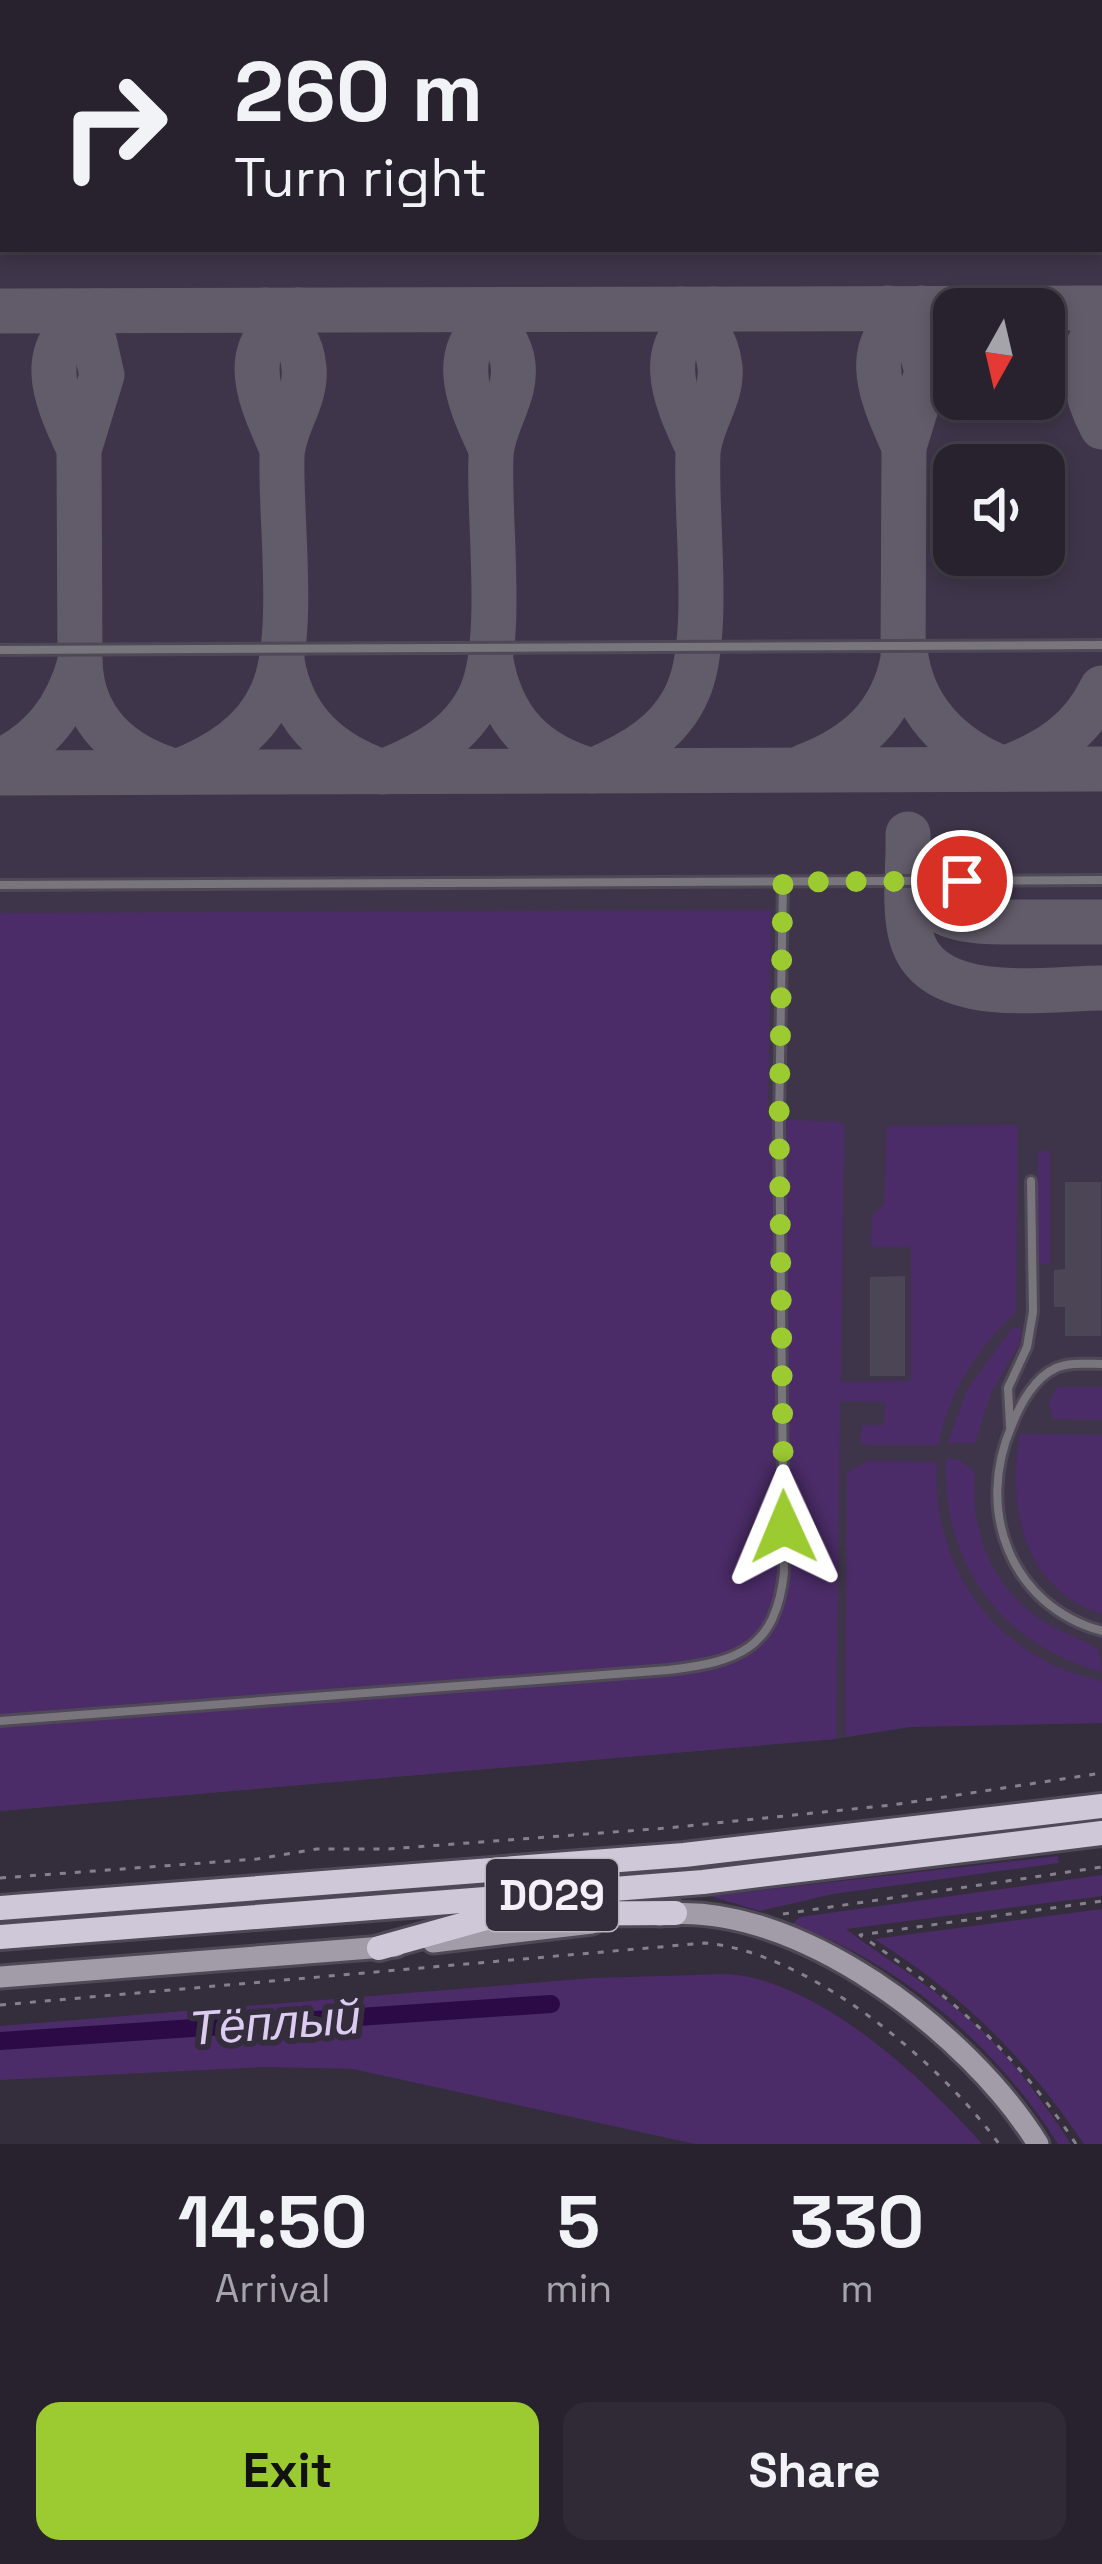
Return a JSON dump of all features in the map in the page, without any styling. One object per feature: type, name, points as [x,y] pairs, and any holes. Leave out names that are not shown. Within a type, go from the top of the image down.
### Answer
[{"type":"highway","name":"D029","points":[[0,1908],[684,1855],[1102,1806]]},
{"type":"highway","name":"D029","points":[[0,1937],[806,1872],[1102,1833]]},
{"type":"highway","points":[[379,1948],[580,1893]]},
{"type":"highway","points":[[290,1915],[675,1913]]},
{"type":"main road","points":[[0,1977],[379,1948],[675,1913],[711,1916],[755,1926],[833,1959],[923,2018],[992,2082],[1038,2144]]},
{"type":"lane","points":[[0,650],[1102,645]]},
{"type":"lane","points":[[0,885],[1102,880]]},
{"type":"lane","points":[[0,1721],[668,1670],[726,1660],[762,1636],[776,1616],[784,1572],[779,1121],[783,882]]},
{"type":"lane","points":[[1011,1427],[1007,1388],[1028,1347],[1034,1312],[1030,1181]]},
{"type":"lane","points":[[1102,1364],[1067,1364],[1049,1372],[1028,1394],[1011,1427],[997,1470],[995,1494],[1004,1543],[1028,1585],[1066,1616],[1102,1630]]},
{"type":"path","points":[[0,1878],[257,1859],[334,1847],[388,1849],[667,1828],[892,1805],[1102,1773]]},
{"type":"path","points":[[715,1944],[790,1911],[1102,1867]]},
{"type":"path","points":[[1076,2144],[1026,2072],[986,2030],[860,1935],[1102,1901]]},
{"type":"path","points":[[0,2005],[734,1946],[831,1992],[911,2047],[972,2107],[999,2144]]},
{"type":"shaded area","points":[[0,252],[1102,252],[1102,1723],[910,1727],[836,1739],[0,1811]]},
{"type":"shaded area","points":[[771,910],[768,1119],[844,1122],[841,1382],[911,1381],[911,1247],[871,1247],[872,1216],[884,1204],[887,1126],[1018,1125],[1016,1312],[966,1372],[938,1445],[865,1445],[860,1441],[862,1425],[884,1425],[885,1402],[840,1401],[836,1739],[0,1811],[0,913]]},
{"type":"shaded area","points":[[1038,1151],[1050,1151],[1050,1264],[1038,1264]]},
{"type":"shaded area","points":[[1012,1328],[1022,1329],[1019,1345],[991,1393],[975,1443],[948,1443],[967,1390]]},
{"type":"shaded area","points":[[1057,1387],[1102,1387],[1102,1420],[1053,1419],[1049,1403]]},
{"type":"shaded area","points":[[1020,1434],[1102,1435],[1102,1614],[1054,1586],[1026,1542],[1016,1489]]},
{"type":"shaded area","points":[[946,1459],[959,1460],[975,1472],[976,1517],[999,1578],[1029,1611],[1099,1650],[1102,1672],[1034,1642],[985,1594],[954,1532]]},
{"type":"shaded area","points":[[868,1461],[937,1462],[945,1538],[958,1572],[1002,1630],[1031,1653],[1064,1670],[1102,1681],[1102,1723],[910,1727],[845,1737],[847,1472]]},
{"type":"shaded area","points":[[1058,1856],[1059,1863],[833,1894],[760,1911],[710,1896]]},
{"type":"shaded area","points":[[1102,1875],[1102,1896],[846,1929],[978,2027],[1021,2074],[1071,2144],[1058,2144],[1005,2073],[943,2012],[871,1961],[792,1924],[800,1917]]},
{"type":"shaded area","points":[[1102,1909],[1102,2144],[1084,2144],[990,2030],[936,1982],[874,1939]]},
{"type":"shaded area","points":[[728,1974],[762,1980],[833,2013],[900,2063],[982,2144],[695,2144],[353,2069],[266,2067],[0,2080],[0,2026],[593,1978]]},
{"type":"building","points":[[1065,1182],[1101,1182],[1101,1336],[1065,1336],[1065,1307],[1054,1307],[1054,1270],[1065,1269]]},
{"type":"building","points":[[905,1276],[905,1376],[870,1376],[870,1277]]},
{"type":"waterway","name":"Тёплый","points":[[0,2041],[551,2004]]},
{"type":"taxiway","points":[[805,766],[841,749],[869,726],[890,697],[903,659],[904,447],[927,372],[918,337],[888,308]]},
{"type":"taxiway","points":[[904,447],[882,389],[880,352],[900,321],[921,308]]},
{"type":"taxiway","points":[[0,311],[1102,308]]},
{"type":"taxiway","points":[[491,661],[503,701],[524,732],[553,755],[592,771],[648,740],[680,706],[695,668],[699,640],[698,454],[720,378],[716,348],[708,333],[681,309]]},
{"type":"taxiway","points":[[698,448],[675,389],[674,354],[694,322],[714,309]]},
{"type":"taxiway","points":[[80,662],[88,702],[109,733],[139,756],[177,772],[233,742],[272,693],[280,669],[286,610],[282,456],[302,391],[304,368],[292,334],[265,310]]},
{"type":"taxiway","points":[[282,449],[260,391],[259,355],[278,324],[299,310]]},
{"type":"taxiway","points":[[282,661],[294,701],[316,732],[346,755],[383,772],[440,742],[473,709],[488,671],[492,642],[491,456],[513,371],[502,336],[473,310]]},
{"type":"taxiway","points":[[491,449],[468,391],[467,355],[474,339],[508,310]]},
{"type":"taxiway","points":[[0,761],[29,744],[51,721],[80,662],[79,450],[102,375],[94,340],[64,311]]},
{"type":"taxiway","points":[[79,449],[56,391],[56,355],[76,324],[97,311]]},
{"type":"taxiway","points":[[1102,325],[1085,361],[1091,402],[1102,427]]},
{"type":"taxiway","points":[[905,649],[915,690],[936,723],[967,750],[1004,769],[1062,739],[1084,717],[1102,688]]},
{"type":"taxiway","points":[[0,773],[1102,769]]},
{"type":"taxiway","points":[[908,834],[911,936],[922,959],[941,975],[992,989],[1102,988]]},
{"type":"taxiway","points":[[909,865],[926,898],[949,915],[979,921],[1102,922]]},
{"type":"route","points":[[784,1527],[779,1121],[783,882],[962,881]]}]
